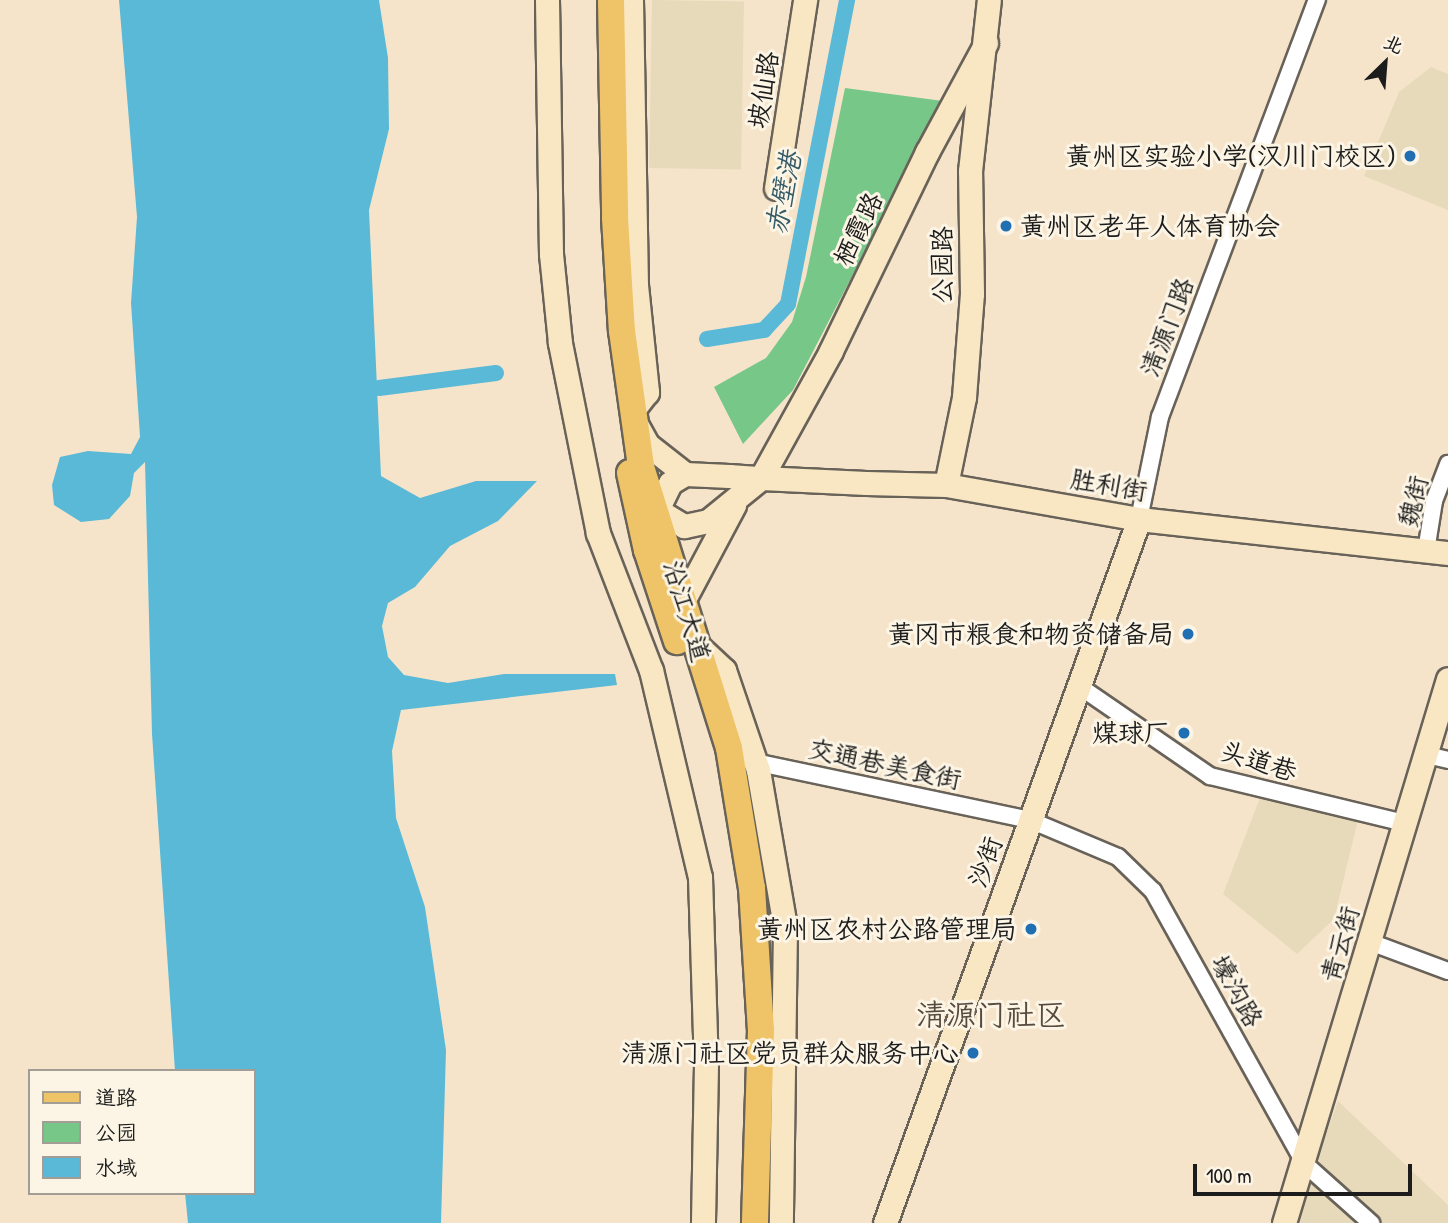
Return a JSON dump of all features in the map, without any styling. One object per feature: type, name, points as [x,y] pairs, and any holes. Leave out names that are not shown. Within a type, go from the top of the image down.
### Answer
[{"type":"main road","name":"沿江大道","points":[[596,0],[606,282],[632,488],[716,762],[734,855],[744,956],[740,1223]]},
{"type":"main road","name":"沿江大道","points":[[611,0],[615,218],[641,467],[657,510],[697,645],[743,759],[761,982],[755,1223]]},
{"type":"street","points":[[547,0],[551,254],[560,343],[598,533],[651,670],[700,877],[706,1065],[703,1223]]},
{"type":"street","points":[[631,0],[632,193],[647,392],[634,416],[648,445],[685,474],[670,483],[657,510]]},
{"type":"street","name":"坡仙路","points":[[776,188],[805,0]]},
{"type":"street","name":"栖霞路","points":[[734,503],[761,478],[831,351],[927,152],[986,43],[989,0]]},
{"type":"street","name":"清源门路","points":[[1139,519],[1160,417],[1317,0]]},
{"type":"street","name":"公园路","points":[[946,485],[964,397],[972,294],[970,171],[986,43]]},
{"type":"street","name":"魏街","points":[[1437,552],[1434,501],[1448,464]]},
{"type":"street","name":"胜利街","points":[[685,474],[946,485],[1139,519],[1437,552]]},
{"type":"street","points":[[632,488],[657,510],[684,526],[708,521],[734,503]]},
{"type":"street","points":[[683,601],[734,503]]},
{"type":"street","name":"沙街","points":[[885,1223],[1139,519]]},
{"type":"street","name":"青云街","points":[[1284,1223],[1305,1164],[1405,824],[1437,758],[1448,679]]},
{"type":"street","name":"头道巷","points":[[1079,687],[1210,776],[1405,824]]},
{"type":"street","points":[[743,759],[785,927],[781,1223]]},
{"type":"street","name":"交通巷美食街","points":[[743,759],[1030,820]]},
{"type":"street","name":"壕沟路","points":[[1030,820],[1118,857],[1153,891],[1305,1164],[1371,1223]]},
{"type":"street","points":[[1370,942],[1448,971]]},
{"type":"shaded area","points":[[652,0],[744,2],[741,170],[649,168]]},
{"type":"shaded area","name":"黄州区实验小学(汉川门校区)","points":[[1431,67],[1448,74],[1448,210],[1364,176],[1399,92]]},
{"type":"shaded area","points":[[1261,795],[1358,820],[1334,919],[1297,954],[1223,894]]},
{"type":"shaded area","points":[[1338,1101],[1448,1205],[1448,1223],[1294,1223]]},
{"type":"green space","points":[[845,88],[943,101],[793,390],[743,444],[714,387],[766,358],[792,322],[806,277]]},
{"type":"water","points":[[119,0],[379,0],[388,58],[389,129],[369,210],[381,476],[420,498],[476,481],[537,481],[498,521],[450,546],[415,587],[388,603],[382,626],[388,657],[404,675],[448,683],[504,674],[615,674],[617,685],[401,710],[392,751],[396,818],[425,907],[446,1050],[441,1223],[188,1223],[185,1195],[256,1195],[256,1069],[175,1069],[152,734],[145,462],[134,473],[130,496],[109,519],[81,522],[54,505],[52,485],[60,457],[88,451],[131,454],[140,437],[131,303],[137,217]]},
{"type":"waterway","name":"赤壁港","points":[[707,339],[764,330],[788,304],[847,0]]},
{"type":"waterway","points":[[379,388],[496,373]]},
{"type":"place","name":"黄州区实验小学(汉川门校区)","points":[[1410,156]]},
{"type":"place","name":"黄州区老年人体育协会","points":[[1006,226]]},
{"type":"place","name":"黄冈市粮食和物资储备局","points":[[1188,634]]},
{"type":"place","name":"煤球厂","points":[[1184,733]]},
{"type":"place","name":"黄州区农村公路管理局","points":[[1031,929]]},
{"type":"place","name":"清源门社区党员群众服务中心","points":[[973,1053]]},
{"type":"district","name":"清源门社区","points":[[991,1014]]}]
